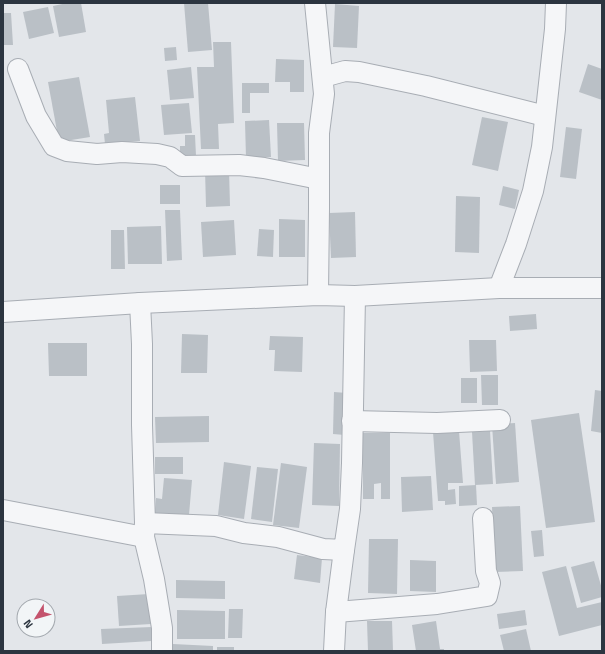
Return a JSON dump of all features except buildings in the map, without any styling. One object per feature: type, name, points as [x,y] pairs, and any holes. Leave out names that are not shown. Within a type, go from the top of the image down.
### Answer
[{"type":"street","points":[[315,3],[324,94],[318,133],[318,295]]},
{"type":"street","points":[[499,288],[516,244],[533,191],[542,147],[555,29],[556,3]]},
{"type":"street","points":[[18,69],[36,116],[54,146],[66,151],[97,154],[122,152],[157,154],[170,158],[182,166],[239,165],[264,168],[319,179]]},
{"type":"street","points":[[323,77],[345,71],[359,72],[426,86],[545,116]]},
{"type":"street","points":[[3,312],[140,303],[318,295],[355,296],[499,288],[602,288]]},
{"type":"street","points":[[334,651],[336,612],[350,509],[355,296]]},
{"type":"street","points":[[140,303],[145,530],[162,628],[162,651]]},
{"type":"street","points":[[352,421],[437,423],[500,420]]},
{"type":"street","points":[[3,510],[145,530],[216,526],[244,533],[278,537],[323,549],[344,550]]},
{"type":"street","points":[[336,612],[437,604],[487,596],[490,582],[486,571],[483,518]]}]
